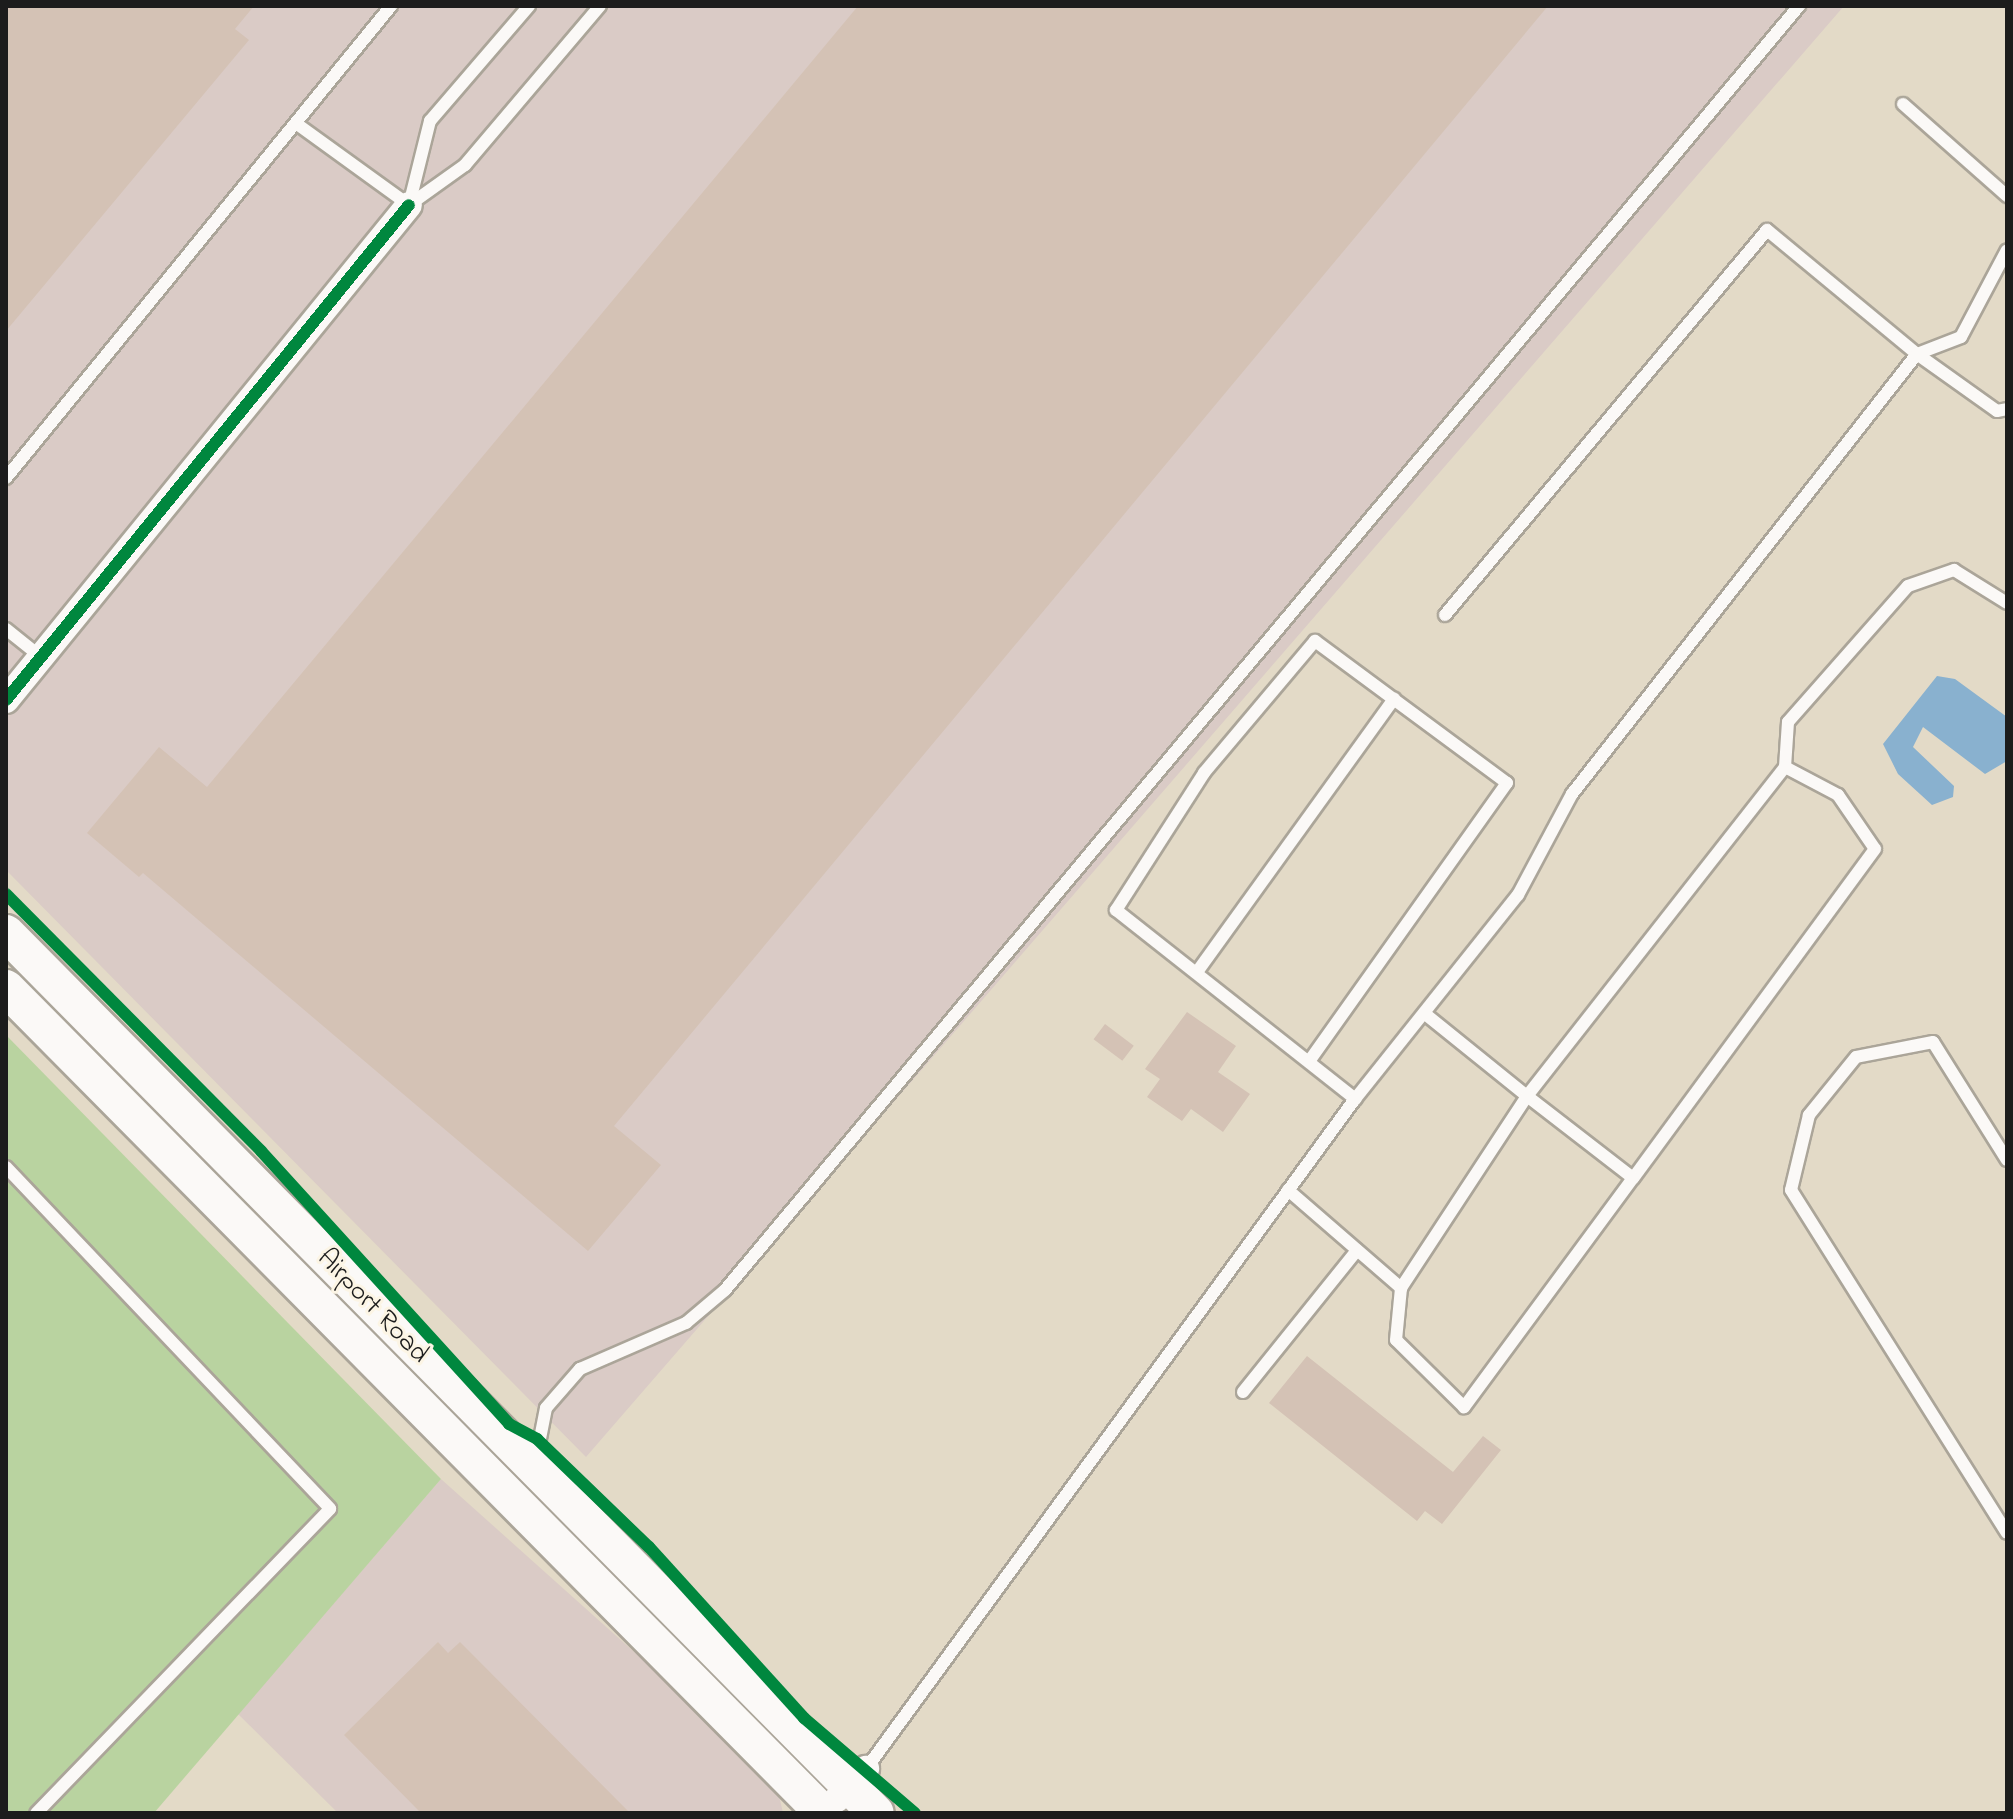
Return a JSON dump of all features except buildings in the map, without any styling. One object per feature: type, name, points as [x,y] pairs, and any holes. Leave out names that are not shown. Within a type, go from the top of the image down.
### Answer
[{"type":"main road","name":"Airport Road","points":[[6,933],[535,1471],[844,1792]]},
{"type":"main road","name":"Airport Road","points":[[6,988],[844,1792],[876,1813]]},
{"type":"street","points":[[6,700],[409,205]]},
{"type":"lane","points":[[6,478],[391,6]]},
{"type":"lane","points":[[409,205],[430,121],[529,6]]},
{"type":"lane","points":[[409,205],[465,165],[600,6]]},
{"type":"lane","points":[[535,1471],[546,1408],[580,1369],[686,1323],[725,1290],[1799,6]]},
{"type":"lane","points":[[1903,104],[2007,196]]},
{"type":"lane","points":[[297,124],[409,205]]},
{"type":"lane","points":[[1445,615],[1767,230],[1917,354],[1997,411],[2007,409]]},
{"type":"lane","points":[[844,1792],[1355,1099],[1518,895],[1572,794],[1917,354],[1961,337],[2007,250]]},
{"type":"lane","points":[[1785,767],[1838,795],[1875,849],[1464,1407],[1396,1340],[1401,1288],[1527,1096],[1785,767],[1788,722],[1908,586],[1954,570],[2007,603]]},
{"type":"lane","points":[[6,629],[41,657]]},
{"type":"lane","points":[[1310,1060],[1507,783],[1315,641],[1204,773],[1116,910],[1310,1060],[1355,1099]]},
{"type":"lane","points":[[1197,972],[1394,699]]},
{"type":"lane","points":[[1424,1013],[1633,1178]]},
{"type":"lane","points":[[2007,1160],[1933,1042],[1856,1057],[1809,1115],[1791,1190],[2007,1533]]},
{"type":"lane","points":[[6,1167],[330,1509],[36,1813]]},
{"type":"lane","points":[[1288,1190],[1401,1288]]},
{"type":"lane","points":[[1243,1392],[1357,1250]]},
{"type":"shaded area","points":[[6,6],[1844,6],[586,1457],[6,870]]},
{"type":"shaded area","points":[[441,1479],[775,1778],[783,1813],[338,1813],[238,1714]]},
{"type":"green space","points":[[6,1035],[441,1479],[154,1813],[6,1813]]},
{"type":"water","points":[[1937,676],[1955,679],[2007,717],[2007,761],[1985,774],[1923,727],[1913,747],[1954,786],[1953,797],[1932,805],[1898,774],[1883,744]]},
{"type":"cycle path","points":[[6,700],[409,205]]},
{"type":"cycle path","points":[[6,894],[261,1151],[509,1424],[537,1439],[649,1547],[804,1718],[915,1813]]}]
